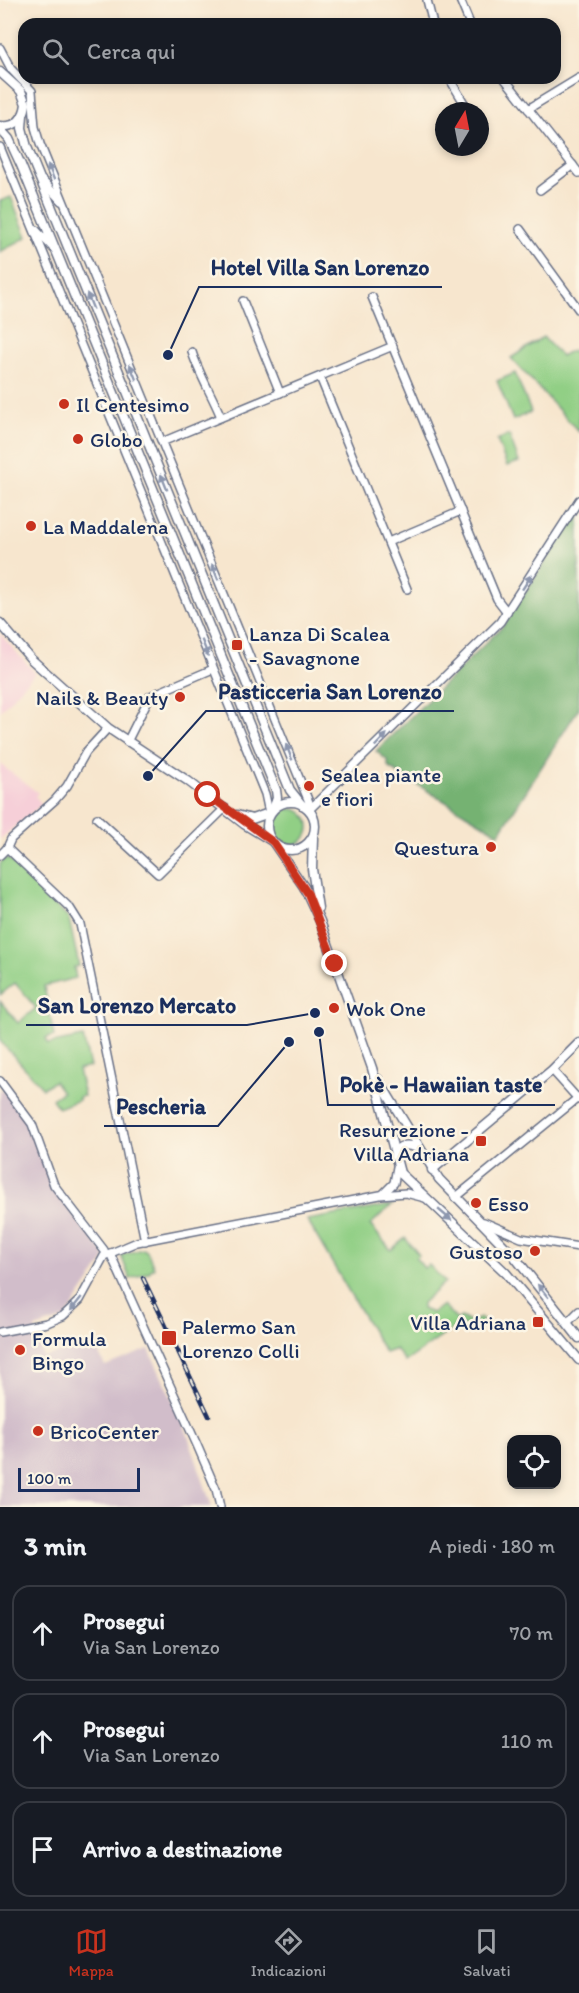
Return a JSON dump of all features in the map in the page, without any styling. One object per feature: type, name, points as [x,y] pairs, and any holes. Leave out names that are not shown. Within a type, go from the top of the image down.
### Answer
[{"type":"street","points":[[427,0],[432,18]]},
{"type":"street","points":[[460,0],[468,18]]},
{"type":"street","points":[[0,48],[11,69],[18,76]]},
{"type":"street","points":[[0,72],[25,98],[24,138],[290,790],[307,807]]},
{"type":"street","points":[[528,109],[579,78]]},
{"type":"street","points":[[0,82],[14,85]]},
{"type":"street","points":[[25,84],[32,91],[38,138],[307,807],[315,820],[312,869],[320,921]]},
{"type":"street","points":[[453,84],[464,102]]},
{"type":"street","points":[[509,84],[579,173]]},
{"type":"street","points":[[23,116],[12,125],[0,128],[18,156],[275,788],[277,798],[266,825],[273,842],[304,887],[320,921],[372,1068],[397,1167],[404,1179],[506,1273],[575,1350],[579,1360]]},
{"type":"street","points":[[0,147],[272,811]]},
{"type":"street","points":[[540,190],[573,165]]},
{"type":"street","points":[[37,170],[68,211]]},
{"type":"street","points":[[30,220],[57,253]]},
{"type":"street","points":[[520,229],[579,310]]},
{"type":"street","points":[[372,297],[497,599],[507,612]]},
{"type":"street","points":[[243,301],[280,393]]},
{"type":"street","points":[[162,442],[393,346]]},
{"type":"street","points":[[192,352],[221,417]]},
{"type":"street","points":[[320,376],[407,589]]},
{"type":"street","points":[[307,807],[374,748],[507,612],[579,500]]},
{"type":"street","points":[[388,542],[461,511]]},
{"type":"street","points":[[0,623],[31,659],[108,728],[273,842],[286,850],[298,850],[309,842],[314,834]]},
{"type":"street","points":[[127,742],[150,696],[213,669]]},
{"type":"street","points":[[108,728],[86,752],[61,793],[11,839],[3,850],[70,908],[80,924],[146,1241]]},
{"type":"street","points":[[226,808],[249,819],[261,818],[288,802],[307,807]]},
{"type":"street","points":[[97,818],[158,874],[226,808]]},
{"type":"street","points":[[432,1170],[552,1070],[579,1043]]},
{"type":"street","points":[[372,1068],[432,1170],[455,1198],[521,1264],[579,1338]]},
{"type":"street","points":[[455,1198],[578,1099],[552,1070]]},
{"type":"street","points":[[0,1081],[32,1124],[54,1185],[106,1252],[195,1439],[216,1489],[220,1507]]},
{"type":"street","points":[[394,1156],[396,1149],[402,1146],[413,1145],[419,1149]]},
{"type":"street","points":[[381,1195],[392,1187],[397,1167]]},
{"type":"street","points":[[0,1332],[47,1323],[69,1312],[80,1300],[99,1261],[106,1252],[146,1241],[381,1195],[406,1193],[425,1198]]},
{"type":"street","points":[[477,1218],[521,1238],[579,1247]]},
{"type":"street","points":[[568,1322],[579,1311]]},
{"type":"shaded area","points":[[0,634],[35,673],[0,711]]},
{"type":"shaded area","points":[[0,764],[38,793],[35,796],[42,804],[0,839]]},
{"type":"shaded area","points":[[0,1089],[8,1095],[31,1130],[52,1187],[106,1257],[65,1318],[35,1328],[43,1357],[94,1344],[105,1366],[149,1349],[187,1433],[212,1507],[0,1507]]},
{"type":"green space","points":[[11,197],[27,237],[0,252],[0,201]]},
{"type":"green space","points":[[543,337],[561,356],[572,350],[579,358],[579,432],[511,358]]},
{"type":"green space","points":[[515,373],[531,412],[513,420],[497,381]]},
{"type":"green space","points":[[509,435],[519,462],[507,466],[497,440]]},
{"type":"green space","points":[[579,509],[579,708],[499,834],[388,767],[388,761],[376,751],[503,626]]},
{"type":"green space","points":[[291,809],[304,814],[309,827],[304,840],[291,845],[278,840],[273,827],[278,814]]},
{"type":"green space","points":[[4,859],[9,859],[69,919],[79,966],[74,967],[76,978],[44,986],[54,1036],[46,1038],[48,1044],[83,1037],[90,1067],[78,1070],[84,1096],[58,1108],[52,1099],[62,1092],[54,1081],[43,1088],[0,1041],[0,1001],[18,1023],[36,1008],[15,983],[0,995],[0,864]]},
{"type":"green space","points":[[392,1205],[370,1225],[391,1250],[405,1238],[419,1255],[416,1258],[424,1268],[429,1265],[445,1282],[422,1303],[422,1309],[432,1313],[443,1305],[457,1320],[461,1317],[470,1322],[481,1318],[484,1320],[476,1327],[458,1325],[405,1362],[396,1349],[385,1353],[307,1220]]},
{"type":"green space","points":[[143,1249],[147,1251],[154,1267],[149,1272],[130,1279],[121,1255]]},
{"type":"railway","points":[[143,1278],[209,1416]]},
{"type":"place","name":"Hotel Villa San Lorenzo","points":[[168,355]]},
{"type":"place","name":"Il Centesimo","points":[[64,404]]},
{"type":"place","name":"Globo","points":[[78,439]]},
{"type":"place","name":"La Maddalena","points":[[31,526]]},
{"type":"place","name":"Lanza Di Scalea - Savagnone","points":[[237,645]]},
{"type":"place","name":"Nails & Beauty","points":[[180,697]]},
{"type":"place","name":"Pasticceria San Lorenzo","points":[[148,776]]},
{"type":"place","name":"Sealea piante e fiori","points":[[309,786]]},
{"type":"place","name":"Questura","points":[[491,847]]},
{"type":"place","name":"Wok One","points":[[334,1008]]},
{"type":"place","name":"San Lorenzo Mercato","points":[[315,1013]]},
{"type":"place","name":"Pokè - Hawaiian taste","points":[[319,1032]]},
{"type":"place","name":"Pescheria","points":[[289,1042]]},
{"type":"place","name":"Resurrezione - Villa Adriana","points":[[481,1141]]},
{"type":"place","name":"Esso","points":[[476,1203]]},
{"type":"place","name":"Gustoso","points":[[535,1251]]},
{"type":"place","name":"Villa Adriana","points":[[538,1322]]},
{"type":"place","name":"Palermo San Lorenzo Colli","points":[[169,1338]]},
{"type":"place","name":"Formula Bingo","points":[[20,1350]]},
{"type":"place","name":"BricoCenter","points":[[38,1431]]},
{"type":"route","points":[[208,795],[244,824],[273,842],[308,894],[335,964]]}]
